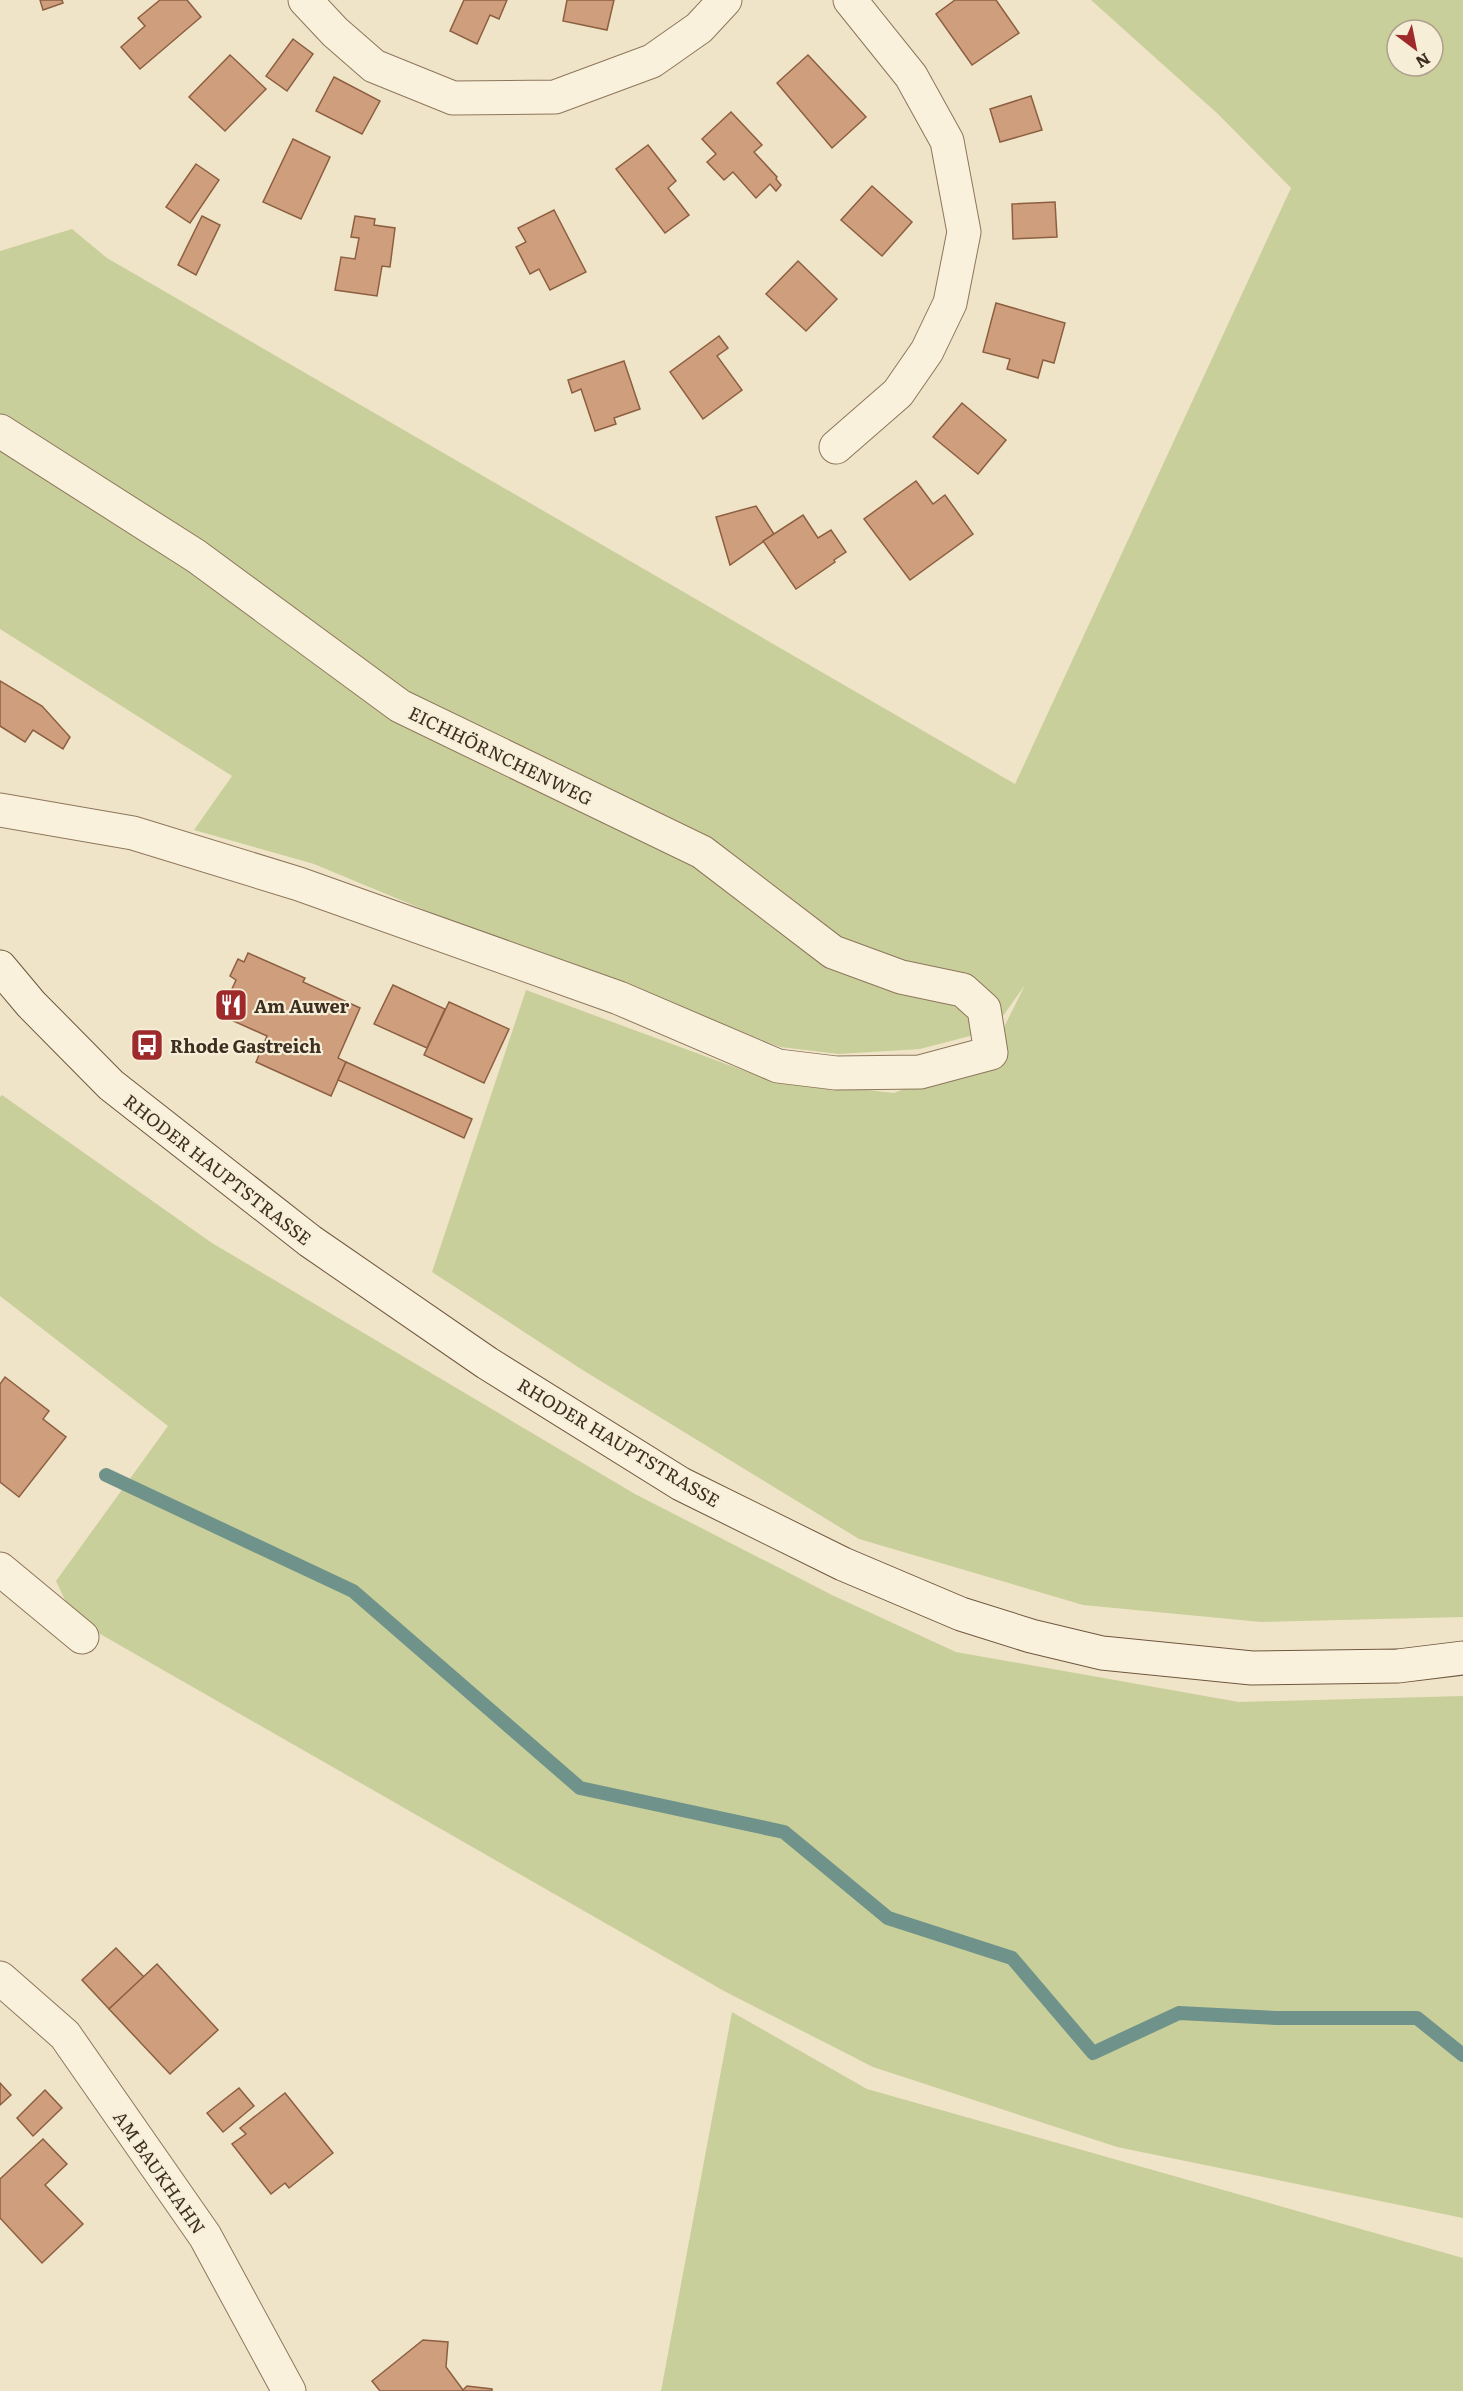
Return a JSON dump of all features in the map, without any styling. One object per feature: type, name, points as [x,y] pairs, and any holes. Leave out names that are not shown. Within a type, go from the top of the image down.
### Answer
[{"type":"street","points":[[305,0],[335,32],[374,66],[453,98],[555,97],[652,61],[699,28],[725,0]]},
{"type":"street","points":[[836,447],[898,393],[927,351],[950,303],[964,232],[946,141],[911,76],[850,0]]},
{"type":"street","name":"EICHHÖRNCHENWEG","points":[[0,431],[196,556],[400,706],[702,852],[833,952],[901,977],[963,990],[984,1009],[991,1053],[920,1072],[837,1073],[778,1066],[619,998],[299,884],[133,833],[0,810]]},
{"type":"street","name":"RHODER HAUPTSTRASSE","points":[[0,967],[31,1004],[111,1085],[310,1241],[487,1363],[681,1484],[843,1564],[961,1614],[1030,1636],[1102,1653],[1252,1668],[1398,1666],[1463,1658]]},
{"type":"street","points":[[0,1569],[82,1637]]},
{"type":"street","name":"AM BAUKHAHN","points":[[0,1978],[65,2035],[205,2236],[289,2391]]},
{"type":"green space","points":[[1091,0],[1463,0],[1463,1617],[1261,1622],[1083,1605],[859,1539],[581,1369],[432,1272],[526,990],[764,1078],[894,1093],[991,1053],[1025,985],[993,1030],[920,1049],[839,1054],[780,1047],[626,986],[463,926],[314,864],[194,830],[232,776],[0,629],[0,251],[72,229],[107,258],[1015,784],[1291,188],[1218,114]]},
{"type":"green space","points":[[2,1095],[212,1243],[635,1494],[832,1595],[956,1652],[1239,1702],[1463,1696],[1463,2218],[1117,2147],[873,2067],[724,1991],[74,1619],[56,1581],[168,1426],[0,1296],[0,1097]]},
{"type":"green space","points":[[732,2012],[867,2089],[1463,2258],[1463,2391],[661,2391]]},
{"type":"building","points":[[40,0],[62,0],[63,3],[43,10]]},
{"type":"building","points":[[160,0],[187,0],[201,17],[140,69],[121,47],[145,26],[138,18]]},
{"type":"building","points":[[464,0],[507,0],[499,19],[490,15],[477,44],[450,31]]},
{"type":"building","points":[[567,0],[614,0],[607,30],[563,21]]},
{"type":"building","points":[[955,0],[996,0],[1019,33],[972,65],[936,14]]},
{"type":"building","points":[[293,39],[313,54],[287,91],[266,76]]},
{"type":"building","points":[[230,55],[266,89],[225,131],[189,97]]},
{"type":"building","points":[[808,55],[866,117],[832,148],[777,83]]},
{"type":"building","points":[[334,77],[380,101],[362,134],[316,111]]},
{"type":"building","points":[[1031,96],[1042,130],[1000,142],[990,109]]},
{"type":"building","points":[[731,112],[762,145],[754,152],[777,177],[781,185],[776,191],[770,184],[756,198],[733,172],[724,180],[707,162],[716,154],[702,139]]},
{"type":"building","points":[[293,139],[330,157],[301,219],[263,202]]},
{"type":"building","points":[[648,145],[676,181],[668,188],[689,215],[665,233],[616,169]]},
{"type":"building","points":[[196,164],[219,180],[190,223],[166,207]]},
{"type":"building","points":[[872,186],[912,222],[882,256],[841,220]]},
{"type":"building","points":[[1055,202],[1057,237],[1013,239],[1012,204]]},
{"type":"building","points":[[554,210],[586,272],[550,290],[539,269],[530,274],[516,247],[526,242],[518,228]]},
{"type":"building","points":[[202,216],[220,225],[196,275],[178,265]]},
{"type":"building","points":[[355,216],[375,219],[374,225],[395,228],[390,267],[382,266],[377,296],[335,290],[341,257],[355,259],[359,238],[351,237]]},
{"type":"building","points":[[798,261],[837,299],[806,331],[766,294]]},
{"type":"building","points":[[996,303],[1065,323],[1054,363],[1043,360],[1038,378],[1007,369],[1010,359],[983,352]]},
{"type":"building","points":[[719,336],[728,348],[717,356],[742,390],[703,419],[670,372]]},
{"type":"building","points":[[624,361],[640,409],[614,418],[616,424],[595,431],[581,389],[572,393],[568,380]]},
{"type":"building","points":[[962,403],[1006,440],[978,474],[933,437]]},
{"type":"building","points":[[916,481],[933,504],[945,495],[973,534],[910,580],[864,519]]},
{"type":"building","points":[[756,506],[774,534],[730,565],[716,517]]},
{"type":"building","points":[[803,515],[818,538],[831,530],[846,552],[796,589],[763,541]]},
{"type":"building","points":[[0,681],[42,706],[70,737],[63,749],[33,730],[25,742],[0,726]]},
{"type":"building","points":[[248,953],[305,978],[303,982],[360,1008],[338,1058],[346,1062],[331,1096],[256,1062],[267,1036],[220,1015],[236,980],[230,976],[238,959],[244,962]]},
{"type":"building","points":[[393,985],[445,1009],[427,1048],[374,1024]]},
{"type":"building","points":[[449,1002],[509,1029],[484,1083],[424,1055]]},
{"type":"building","points":[[346,1062],[472,1119],[464,1138],[338,1080]]},
{"type":"building","points":[[5,1377],[49,1411],[43,1419],[66,1437],[19,1497],[0,1482],[0,1384]]},
{"type":"building","points":[[116,1948],[144,1977],[109,2009],[82,1980]]},
{"type":"building","points":[[157,1964],[218,2030],[170,2074],[109,2009]]},
{"type":"building","points":[[0,2083],[11,2095],[0,2105]]},
{"type":"building","points":[[239,2088],[254,2106],[223,2132],[207,2113]]},
{"type":"building","points":[[45,2090],[62,2108],[33,2136],[17,2118]]},
{"type":"building","points":[[285,2093],[333,2153],[289,2188],[285,2183],[271,2194],[232,2144],[246,2134],[240,2128]]},
{"type":"building","points":[[43,2139],[67,2164],[45,2185],[83,2224],[42,2263],[0,2218],[0,2179]]},
{"type":"building","points":[[423,2340],[448,2342],[446,2367],[463,2390],[467,2386],[492,2389],[492,2391],[380,2391],[372,2381]]},
{"type":"waterway","points":[[106,1475],[353,1591],[580,1788],[784,1832],[888,1918],[1012,1958],[1093,2053],[1179,2013],[1276,2018],[1417,2018],[1463,2055]]},
{"type":"place","name":"Am Auwer","points":[[231,1005]]},
{"type":"place","name":"Rhode Gastreich","points":[[147,1045]]}]
